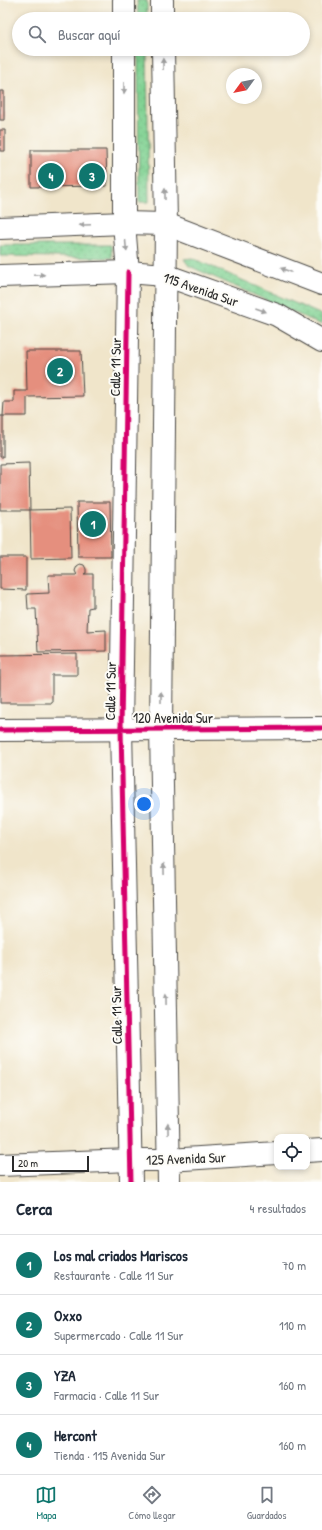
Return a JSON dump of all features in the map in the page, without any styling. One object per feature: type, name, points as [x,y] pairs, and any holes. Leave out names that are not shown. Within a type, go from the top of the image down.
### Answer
[{"type":"street","points":[[124,0],[124,12]]},
{"type":"street","points":[[162,0],[162,12]]},
{"type":"street","name":"Calle 11 Sur","points":[[124,56],[124,223],[128,272],[121,729],[131,1160],[130,1182]]},
{"type":"street","points":[[163,56],[166,224],[161,729],[169,1182]]},
{"type":"street","points":[[0,228],[124,223],[166,224],[322,284]]},
{"type":"street","name":"115 Avenida Sur","points":[[0,276],[128,272],[165,275],[277,315],[322,341]]},
{"type":"street","name":"120 Avenida Sur","points":[[0,730],[322,728]]},
{"type":"street","points":[[310,1151],[322,1150]]},
{"type":"street","name":"125 Avenida Sur","points":[[0,1165],[169,1160],[274,1153]]},
{"type":"green space","points":[[137,0],[147,0],[147,12],[138,12]]},
{"type":"green space","points":[[138,56],[147,56],[149,202],[139,202]]},
{"type":"green space","points":[[0,245],[111,245],[112,258],[0,256]]},
{"type":"green space","points":[[192,258],[322,315],[322,325],[189,266],[184,259]]},
{"type":"building","points":[[0,91],[4,91],[4,120],[0,120]]},
{"type":"building","points":[[0,130],[5,130],[5,151],[0,151]]},
{"type":"building","points":[[31,150],[106,150],[107,186],[31,187]]},
{"type":"building","points":[[26,351],[81,351],[83,396],[27,397],[27,416],[3,416],[4,402],[14,402],[14,391],[27,391]]},
{"type":"building","points":[[0,416],[3,416],[3,457],[0,457]]},
{"type":"building","points":[[29,463],[30,510],[0,510],[0,464]]},
{"type":"building","points":[[77,502],[110,502],[111,557],[78,557]]},
{"type":"building","points":[[70,509],[71,558],[31,559],[30,510]]},
{"type":"building","points":[[0,557],[26,557],[26,590],[0,589]]},
{"type":"building","points":[[80,564],[84,565],[86,569],[86,573],[84,574],[93,574],[93,607],[88,608],[87,631],[106,630],[106,651],[38,652],[36,609],[28,609],[27,594],[49,593],[48,575],[77,575],[75,571],[77,566]]},
{"type":"building","points":[[77,654],[77,675],[52,675],[52,703],[0,703],[0,655]]},
{"type":"cycle path","points":[[128,272],[121,729],[131,1182]]},
{"type":"cycle path","points":[[0,730],[322,728]]},
{"type":"place","name":"Hercont","points":[[51,176]]},
{"type":"place","name":"YZA","points":[[92,176]]},
{"type":"place","name":"Oxxo","points":[[60,371]]},
{"type":"place","name":"Los mal criados Mariscos","points":[[93,524]]}]
